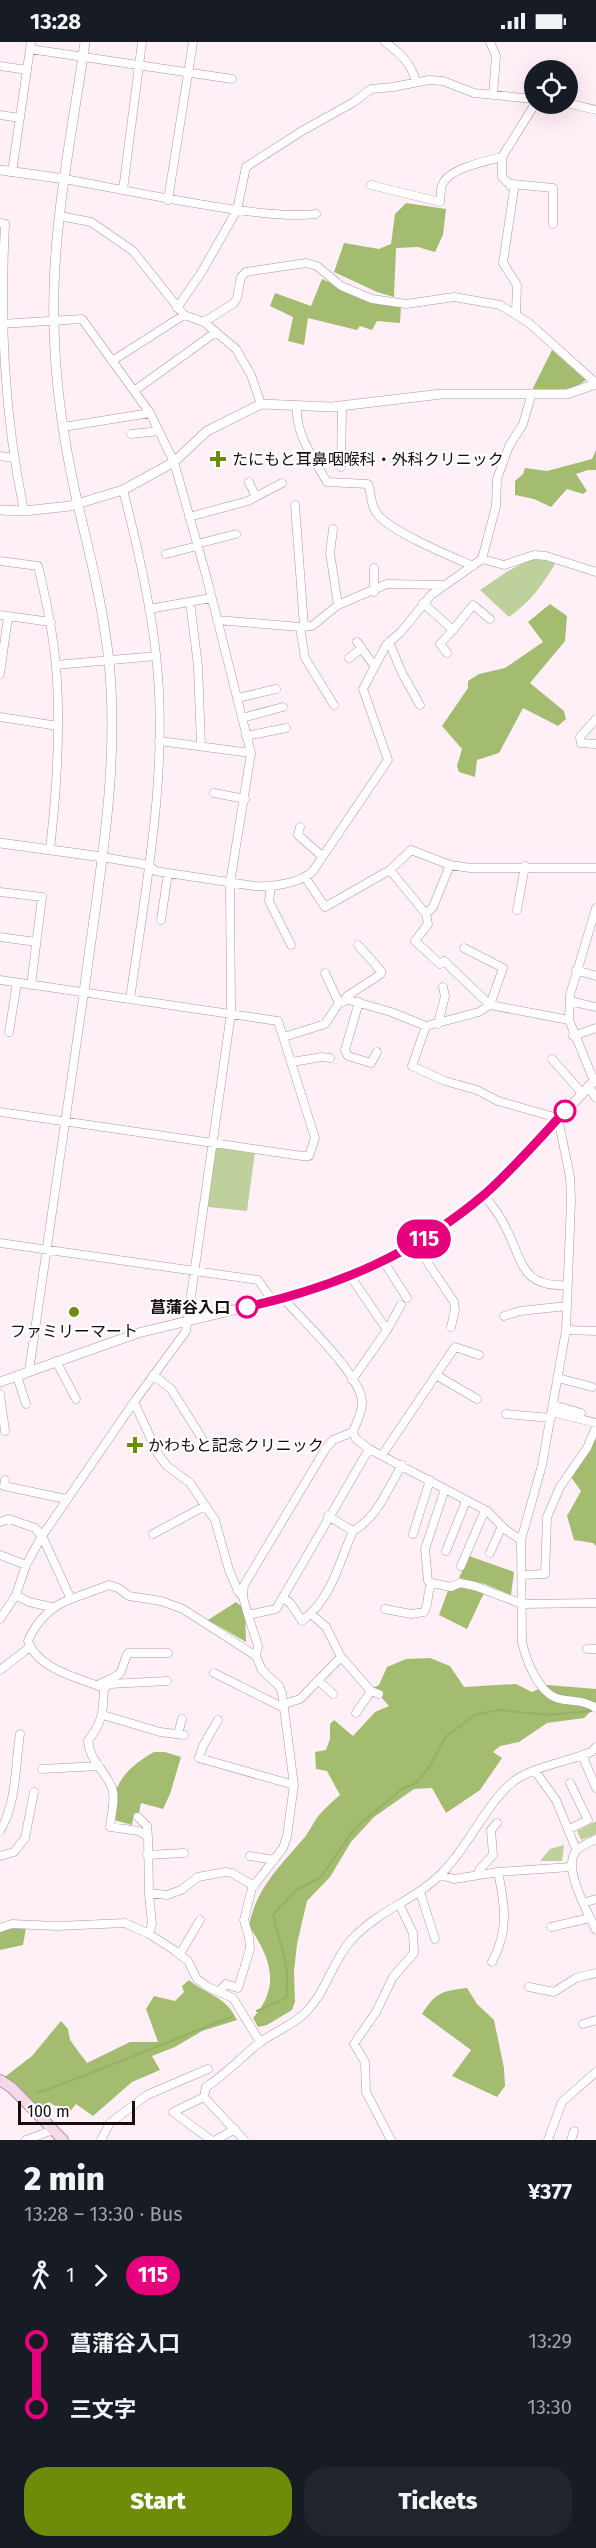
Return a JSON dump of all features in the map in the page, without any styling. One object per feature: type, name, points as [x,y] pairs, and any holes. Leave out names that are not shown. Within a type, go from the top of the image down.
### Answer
[{"type":"main road","points":[[0,2080],[12,2088],[63,2140]]},
{"type":"street","points":[[28,1371],[84,992],[110,787],[112,738],[109,661],[98,588],[63,427],[56,374],[54,322],[60,216],[85,42]]},
{"type":"street","points":[[123,190],[142,42]]},
{"type":"street","points":[[168,200],[193,42]]},
{"type":"street","points":[[385,42],[403,55],[412,68],[416,81]]},
{"type":"street","points":[[490,42],[496,56],[492,95]]},
{"type":"street","points":[[12,172],[30,46],[83,57],[232,79]]},
{"type":"street","points":[[0,66],[27,70]]},
{"type":"street","points":[[177,308],[201,273],[237,210],[246,167],[302,131],[354,102],[371,88],[393,87],[416,81],[443,81],[474,93],[524,98]]},
{"type":"street","points":[[578,106],[596,110]]},
{"type":"street","points":[[529,114],[502,157],[502,177],[512,184],[553,188],[553,224]]},
{"type":"street","points":[[0,115],[20,118]]},
{"type":"street","points":[[371,185],[440,202],[442,184],[446,179],[472,165],[502,157]]},
{"type":"street","points":[[0,170],[65,179],[168,200],[237,210],[283,215],[316,213]]},
{"type":"street","points":[[512,184],[514,189],[503,263],[517,285],[516,313]]},
{"type":"street","points":[[60,216],[91,222],[133,251],[183,315],[204,322],[236,349],[251,375],[261,404]]},
{"type":"street","points":[[0,224],[5,224],[1,273],[1,371],[13,458],[24,511]]},
{"type":"street","points":[[0,510],[24,511],[78,504],[123,490],[174,462],[207,431],[261,404],[297,407],[342,406],[441,394],[531,396],[567,394],[596,383],[516,313],[492,303],[454,297],[406,304],[372,299],[341,286],[317,266],[306,263],[246,272],[241,276],[234,303],[204,322]]},
{"type":"street","points":[[112,361],[183,315]]},
{"type":"street","points":[[0,324],[82,319],[150,413],[174,462],[238,698],[250,753],[245,799],[230,883],[231,1013],[186,1331],[42,1536],[26,1565],[16,1595],[0,1619]]},
{"type":"street","points":[[134,391],[216,333]]},
{"type":"street","points":[[0,843],[102,857],[149,865],[155,871],[254,886],[271,886],[305,877],[388,760],[363,689],[389,642],[401,632],[423,603],[442,585],[482,558],[496,506],[496,479],[509,446],[523,424],[531,396]]},
{"type":"street","points":[[341,466],[342,406]]},
{"type":"street","points":[[297,407],[296,418],[300,434],[327,482],[368,484],[372,505],[378,515],[433,549],[473,566]]},
{"type":"street","points":[[63,427],[150,413]]},
{"type":"street","points":[[131,434],[159,431]]},
{"type":"street","points":[[0,456],[13,458]]},
{"type":"street","points":[[249,482],[256,496]]},
{"type":"street","points":[[189,517],[256,496],[282,483]]},
{"type":"street","points":[[123,490],[138,550],[156,656],[159,741],[157,793],[149,865],[130,999]]},
{"type":"street","points":[[295,505],[305,658],[334,705]]},
{"type":"street","points":[[333,529],[330,552],[338,605]]},
{"type":"street","points":[[166,554],[236,534]]},
{"type":"street","points":[[482,558],[504,565],[534,555],[546,556],[596,572]]},
{"type":"street","points":[[0,561],[38,566],[51,622],[56,665],[58,726],[57,784],[50,849]]},
{"type":"street","points":[[374,568],[374,592]]},
{"type":"street","points":[[217,620],[312,626],[338,605],[374,592],[387,584],[442,585]]},
{"type":"street","points":[[149,609],[211,598]]},
{"type":"street","points":[[190,602],[198,666],[201,746]]},
{"type":"street","points":[[423,603],[453,630]]},
{"type":"street","points":[[447,653],[440,644],[473,605],[490,619]]},
{"type":"street","points":[[0,674],[4,616],[51,622]]},
{"type":"street","points":[[389,642],[402,673],[420,705]]},
{"type":"street","points":[[349,658],[359,645],[375,667]]},
{"type":"street","points":[[56,665],[156,656]]},
{"type":"street","points":[[238,698],[276,689]]},
{"type":"street","points":[[242,718],[283,707]]},
{"type":"street","points":[[0,717],[58,726]]},
{"type":"street","points":[[596,718],[580,737],[581,743],[596,744]]},
{"type":"street","points":[[246,736],[286,728]]},
{"type":"street","points":[[159,741],[250,753]]},
{"type":"street","points":[[214,793],[245,799]]},
{"type":"street","points":[[300,827],[298,835],[322,856]]},
{"type":"street","points":[[305,877],[325,906],[390,870],[411,850],[450,865],[470,868],[525,866],[596,868]]},
{"type":"street","points":[[426,914],[433,907],[450,865]]},
{"type":"street","points":[[517,910],[525,866]]},
{"type":"street","points":[[390,870],[426,914],[428,924],[415,940],[440,964],[444,960],[490,1005],[569,1020]]},
{"type":"street","points":[[161,920],[168,873]]},
{"type":"street","points":[[271,886],[269,900],[291,945]]},
{"type":"street","points":[[0,892],[42,897],[31,985]]},
{"type":"street","points":[[596,909],[592,934],[576,970],[569,1020],[596,1098]]},
{"type":"street","points":[[0,937],[36,942]]},
{"type":"street","points":[[284,1037],[325,1024],[347,996],[381,974],[381,971],[358,945]]},
{"type":"street","points":[[341,1002],[349,1000],[360,1002],[426,1026],[479,1012],[490,1005],[503,968],[464,948]]},
{"type":"street","points":[[576,970],[596,976]]},
{"type":"street","points":[[325,973],[341,1002]]},
{"type":"street","points":[[0,980],[278,1021],[315,1138],[309,1156],[0,1112]]},
{"type":"street","points":[[9,1032],[17,982]]},
{"type":"street","points":[[438,1024],[445,996],[443,987]]},
{"type":"street","points":[[570,1001],[596,1007]]},
{"type":"street","points":[[360,1002],[345,1050],[348,1056],[371,1063],[377,1052]]},
{"type":"street","points":[[426,1026],[412,1066],[445,1082],[477,1090],[498,1101],[558,1118]]},
{"type":"street","points":[[573,1036],[596,1028]]},
{"type":"street","points":[[292,1062],[322,1057],[330,1058]]},
{"type":"street","points":[[552,1059],[590,1085]]},
{"type":"street","points":[[0,1382],[138,1333],[278,1299],[351,1277],[384,1262],[416,1245],[484,1194],[530,1150],[590,1085]]},
{"type":"street","points":[[558,1118],[570,1177],[566,1330],[542,1466],[521,1540],[524,1651],[540,1684],[553,1697],[579,1700],[596,1708]]},
{"type":"street","points":[[484,1194],[505,1225],[528,1275],[551,1286],[567,1285]]},
{"type":"street","points":[[0,1243],[258,1280],[335,1354],[346,1368],[362,1398],[353,1432],[356,1439],[369,1449],[485,1510],[521,1540]]},
{"type":"street","points":[[416,1245],[454,1302],[455,1310],[451,1327]]},
{"type":"street","points":[[384,1262],[407,1298]]},
{"type":"street","points":[[351,1277],[387,1330]]},
{"type":"street","points":[[352,1380],[387,1330],[401,1305]]},
{"type":"street","points":[[504,1316],[520,1311],[567,1306]]},
{"type":"street","points":[[566,1330],[596,1331]]},
{"type":"street","points":[[382,1455],[455,1347],[479,1355]]},
{"type":"street","points":[[56,1361],[76,1399]]},
{"type":"street","points":[[0,1374],[16,1376]]},
{"type":"street","points":[[153,1375],[171,1389],[203,1440]]},
{"type":"street","points":[[436,1375],[477,1399]]},
{"type":"street","points":[[16,1376],[26,1404]]},
{"type":"street","points":[[558,1378],[592,1387]]},
{"type":"street","points":[[0,1394],[5,1431]]},
{"type":"street","points":[[134,1402],[158,1454],[167,1466],[190,1483],[215,1520],[229,1570],[238,1592],[243,1597]]},
{"type":"street","points":[[522,1575],[545,1574],[547,1517],[560,1486],[587,1448],[596,1425],[552,1412]]},
{"type":"street","points":[[507,1414],[581,1413]]},
{"type":"street","points":[[256,1656],[258,1646],[243,1597],[244,1585],[326,1448],[333,1440],[353,1432]]},
{"type":"street","points":[[248,1615],[276,1609],[369,1449]]},
{"type":"street","points":[[283,1597],[291,1604],[302,1621],[310,1614],[328,1594],[353,1531],[372,1518],[402,1465]]},
{"type":"street","points":[[5,1480],[4,1486],[66,1499]]},
{"type":"street","points":[[413,1534],[430,1480]]},
{"type":"street","points":[[445,1489],[425,1549],[428,1581],[451,1587],[460,1583],[475,1586],[522,1604],[596,1603]]},
{"type":"street","points":[[446,1551],[466,1501]]},
{"type":"street","points":[[153,1534],[205,1506]]},
{"type":"street","points":[[461,1566],[485,1510]]},
{"type":"street","points":[[328,1516],[353,1531]]},
{"type":"street","points":[[0,1522],[9,1519],[35,1528],[42,1536],[71,1599]]},
{"type":"street","points":[[490,1553],[502,1526]]},
{"type":"street","points":[[0,1555],[26,1565]]},
{"type":"street","points":[[385,1609],[411,1614],[424,1612],[427,1608],[429,1588],[432,1583]]},
{"type":"street","points":[[167,1681],[110,1684],[101,1687],[50,1666],[30,1647],[28,1641],[52,1607],[109,1585],[129,1596],[161,1601],[183,1609],[256,1656],[262,1670],[279,1686],[284,1706],[294,1785],[287,1836],[283,1848],[254,1886],[244,1920],[250,1948],[238,1988],[226,1984],[219,1991]]},
{"type":"street","points":[[16,1595],[29,1602],[52,1607]]},
{"type":"street","points":[[310,1614],[326,1627],[341,1657],[375,1692],[356,1713]]},
{"type":"street","points":[[0,1670],[30,1647]]},
{"type":"street","points":[[587,1649],[596,1649]]},
{"type":"street","points":[[148,1837],[139,1831],[110,1827],[113,1790],[90,1755],[88,1741],[100,1726],[103,1715],[101,1687],[108,1677],[115,1677],[120,1673],[128,1653],[168,1653]]},
{"type":"street","points":[[214,1673],[284,1706],[300,1699],[341,1657]]},
{"type":"street","points":[[319,1681],[333,1694]]},
{"type":"street","points":[[103,1715],[160,1732],[181,1735],[182,1719]]},
{"type":"street","points":[[218,1720],[199,1758],[294,1785]]},
{"type":"street","points":[[0,1831],[8,1816],[14,1791],[20,1734]]},
{"type":"street","points":[[204,2097],[206,2088],[260,2042],[286,2028],[308,2010],[346,1945],[366,1925],[420,1892],[440,1875],[458,1856],[499,1796],[515,1780],[596,1748]]},
{"type":"street","points":[[582,1755],[596,1788]]},
{"type":"street","points":[[42,1769],[99,1766]]},
{"type":"street","points":[[535,1771],[556,1800],[576,1849]]},
{"type":"street","points":[[569,1829],[588,1820],[570,1783]]},
{"type":"street","points":[[0,1856],[14,1852],[25,1838],[34,1792]]},
{"type":"street","points":[[138,1817],[147,1826],[152,1924],[149,1934]]},
{"type":"street","points":[[479,1875],[479,1870],[493,1855],[491,1830],[497,1823]]},
{"type":"street","points":[[596,1839],[576,1849],[571,1867],[583,1903],[596,1930]]},
{"type":"street","points":[[147,1855],[184,1853]]},
{"type":"street","points":[[250,1856],[274,1860]]},
{"type":"street","points":[[440,1875],[454,1879],[498,1872],[571,1867]]},
{"type":"street","points":[[149,1893],[167,1895],[181,1890],[198,1877],[225,1872],[232,1873],[254,1886]]},
{"type":"street","points":[[492,1962],[501,1945],[505,1906],[498,1872]]},
{"type":"street","points":[[420,1892],[435,1939]]},
{"type":"street","points":[[583,1903],[596,1899]]},
{"type":"street","points":[[391,2140],[366,2092],[365,2062],[354,2044],[376,2012],[393,1977],[414,1953],[413,1933],[399,1905]]},
{"type":"street","points":[[551,1927],[590,1918]]},
{"type":"street","points":[[180,1954],[200,1920]]},
{"type":"street","points":[[0,1929],[12,1924],[57,1926],[125,1923],[149,1934],[180,1954],[188,1961],[197,1979],[208,1987],[233,1998],[260,2042]]},
{"type":"street","points":[[529,1987],[554,1992],[576,1978],[596,1973]]},
{"type":"street","points":[[583,2025],[596,2020]]},
{"type":"street","points":[[101,2140],[110,2123],[147,2095],[208,2068]]},
{"type":"street","points":[[548,2140],[562,2102],[596,2072]]},
{"type":"street","points":[[204,2097],[244,2140]]},
{"type":"street","points":[[204,2097],[173,2112],[211,2140]]},
{"type":"street","points":[[216,2140],[235,2129]]},
{"type":"street","points":[[26,2140],[53,2130]]},
{"type":"street","points":[[571,2140],[574,2131]]},
{"type":"green space","points":[[406,203],[446,209],[443,235],[435,252],[418,247],[396,248],[394,297],[377,292],[334,272],[344,243],[379,249],[391,244],[395,214]]},
{"type":"green space","points":[[322,279],[372,301],[401,306],[400,323],[377,321],[372,330],[360,326],[357,330],[308,318],[304,345],[288,341],[293,317],[270,306],[275,293],[311,306]]},
{"type":"green space","points":[[552,350],[586,380],[567,389],[532,390]]},
{"type":"green space","points":[[596,450],[596,470],[576,474],[587,491],[583,494],[567,489],[551,507],[534,499],[515,495],[515,481],[523,474],[525,468],[547,471],[592,459]]},
{"type":"green space","points":[[533,558],[556,562],[536,592],[509,617],[480,590]]},
{"type":"green space","points":[[550,604],[567,616],[565,641],[530,683],[564,711],[566,719],[558,726],[523,708],[499,753],[477,760],[475,777],[459,772],[457,766],[462,749],[442,726],[468,688],[468,681],[479,674],[505,668],[543,642],[528,622]]},
{"type":"green space","points":[[216,1147],[255,1152],[247,1211],[208,1207]]},
{"type":"green space","points":[[596,1439],[596,1546],[593,1543],[574,1540],[567,1516],[581,1491],[571,1477]]},
{"type":"green space","points":[[469,1556],[514,1572],[511,1595],[485,1584],[459,1578]]},
{"type":"green space","points":[[450,1585],[484,1593],[467,1629],[439,1615]]},
{"type":"green space","points":[[236,1602],[245,1609],[246,1642],[208,1620]]},
{"type":"green space","points":[[430,1658],[450,1666],[464,1687],[516,1684],[532,1692],[548,1685],[596,1689],[596,1706],[584,1718],[547,1723],[519,1742],[500,1746],[493,1752],[502,1758],[480,1790],[446,1813],[432,1788],[414,1789],[374,1817],[351,1842],[330,1877],[307,1901],[297,1944],[294,1972],[295,2002],[292,2010],[267,2025],[258,2027],[253,2018],[267,1995],[270,1972],[263,1950],[249,1926],[252,1912],[263,1889],[279,1867],[305,1837],[320,1814],[340,1795],[327,1771],[316,1769],[315,1752],[326,1750],[330,1739],[330,1724],[334,1720],[353,1736],[375,1712],[389,1706],[373,1688],[379,1685],[387,1667],[406,1659]]},
{"type":"green space","points":[[154,1752],[165,1752],[181,1757],[163,1809],[141,1803],[139,1813],[134,1813],[132,1825],[114,1820],[114,1797],[122,1779],[135,1765]]},
{"type":"green space","points":[[596,1821],[596,1834],[581,1840],[577,1831]]},
{"type":"green space","points":[[564,1845],[562,1861],[540,1861],[550,1849]]},
{"type":"green space","points":[[26,1928],[23,1945],[0,1950],[0,1930]]},
{"type":"green space","points":[[189,1980],[227,2005],[237,2020],[202,2031],[175,2047],[152,2056],[160,2070],[132,2082],[93,2116],[76,2104],[68,2114],[49,2102],[40,2114],[2,2079],[32,2056],[61,2021],[68,2029],[70,2040],[87,2063],[130,2042],[158,2042],[146,2009],[154,1996],[175,2001],[184,1992],[182,1986]]},
{"type":"green space","points":[[467,1988],[477,2004],[494,2020],[504,2068],[505,2086],[497,2097],[452,2076],[471,2050],[422,2014],[431,2001],[440,1994]]},
{"type":"waterway","points":[[257,2011],[286,1998],[286,1966],[273,1915],[296,1890],[321,1877],[354,1829],[402,1789],[416,1783],[430,1766],[445,1737],[475,1715],[499,1710],[548,1715],[591,1711]]},
{"type":"waterway","points":[[37,2093],[231,2017]]},
{"type":"bus line","name":"115","points":[[247,1307],[351,1277],[416,1245],[484,1194],[530,1150],[565,1111]]},
{"type":"place","name":"たにもと耳鼻咽喉科・外科クリニック","points":[[218,459]]},
{"type":"place","name":"菖蒲谷入口","points":[[247,1307]]},
{"type":"place","name":"ファミリーマート","points":[[74,1312]]},
{"type":"place","name":"かわもと記念クリニック","points":[[135,1445]]}]
